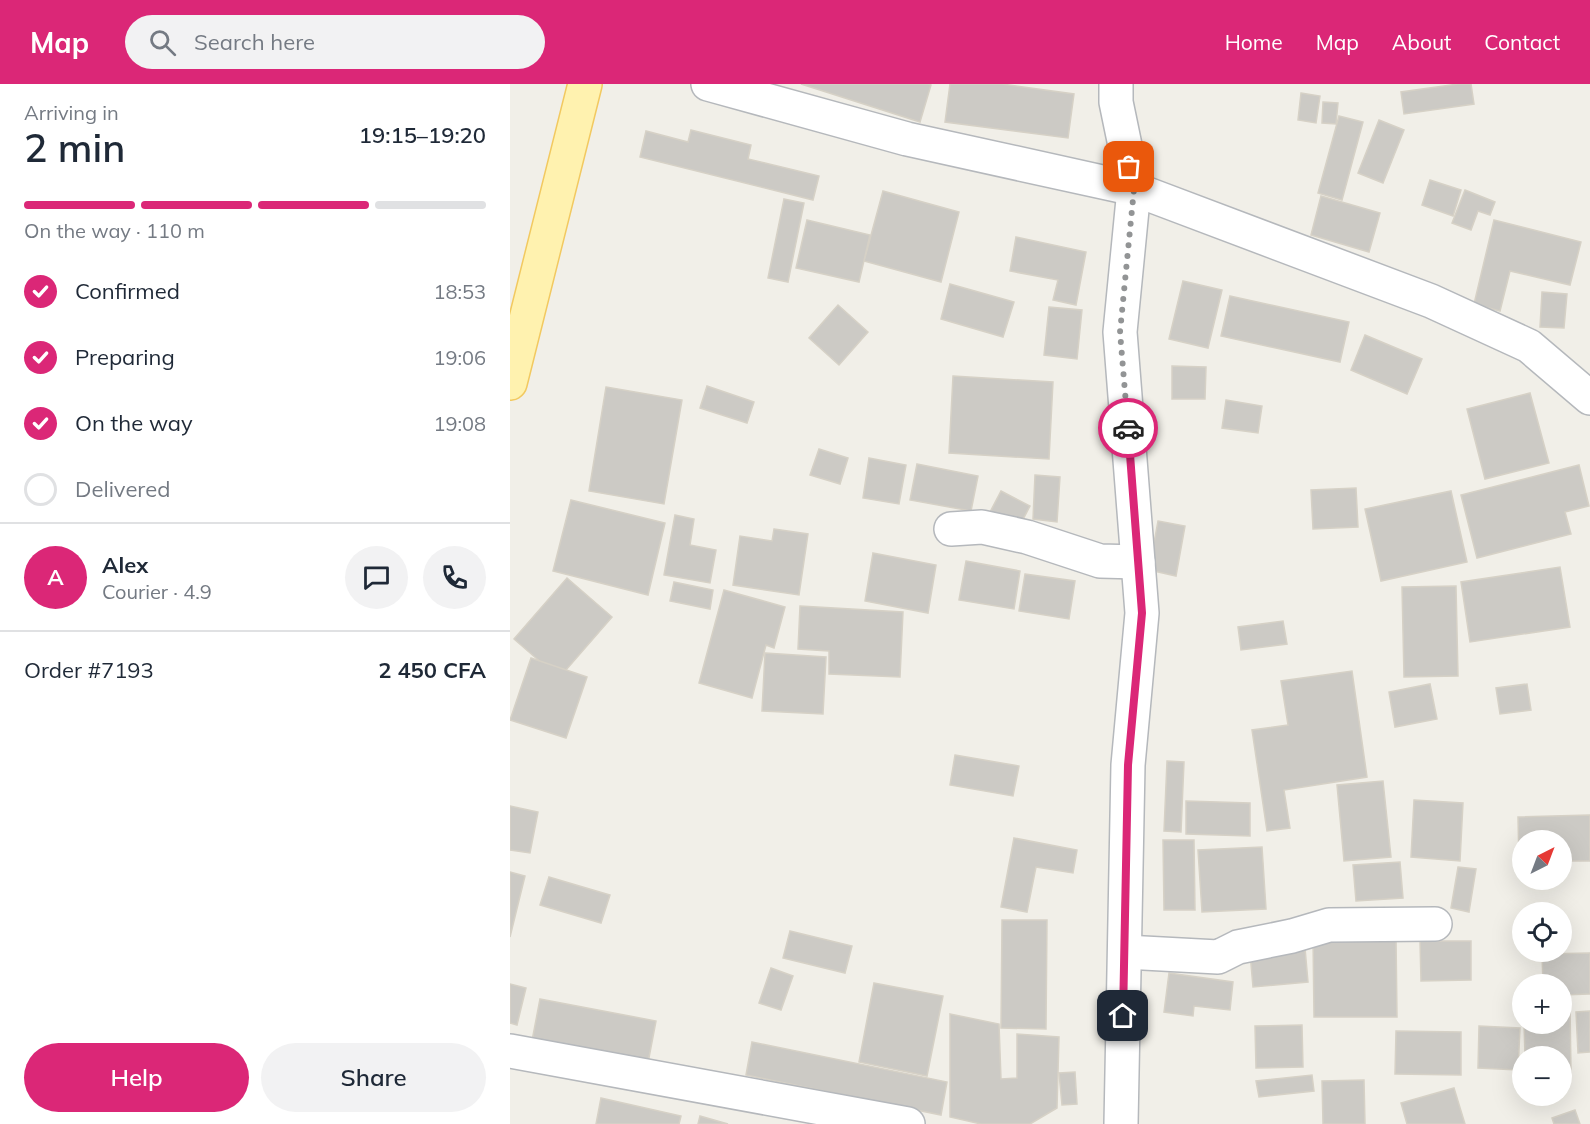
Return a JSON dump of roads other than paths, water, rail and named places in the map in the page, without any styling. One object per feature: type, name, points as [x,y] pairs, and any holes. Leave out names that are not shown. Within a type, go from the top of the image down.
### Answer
[{"type":"main road","points":[[510,383],[585,84]]},
{"type":"street","points":[[708,84],[907,139],[1134,189],[1442,306],[1529,346],[1590,398]]},
{"type":"street","points":[[1116,84],[1116,102],[1134,189],[1120,332],[1142,613],[1128,765],[1121,1124]]},
{"type":"street","points":[[951,529],[981,527],[1027,537],[1100,561],[1138,562]]},
{"type":"street","points":[[1125,952],[1218,957],[1238,946],[1292,936],[1329,925],[1435,924]]},
{"type":"street","points":[[510,1051],[908,1124]]}]
